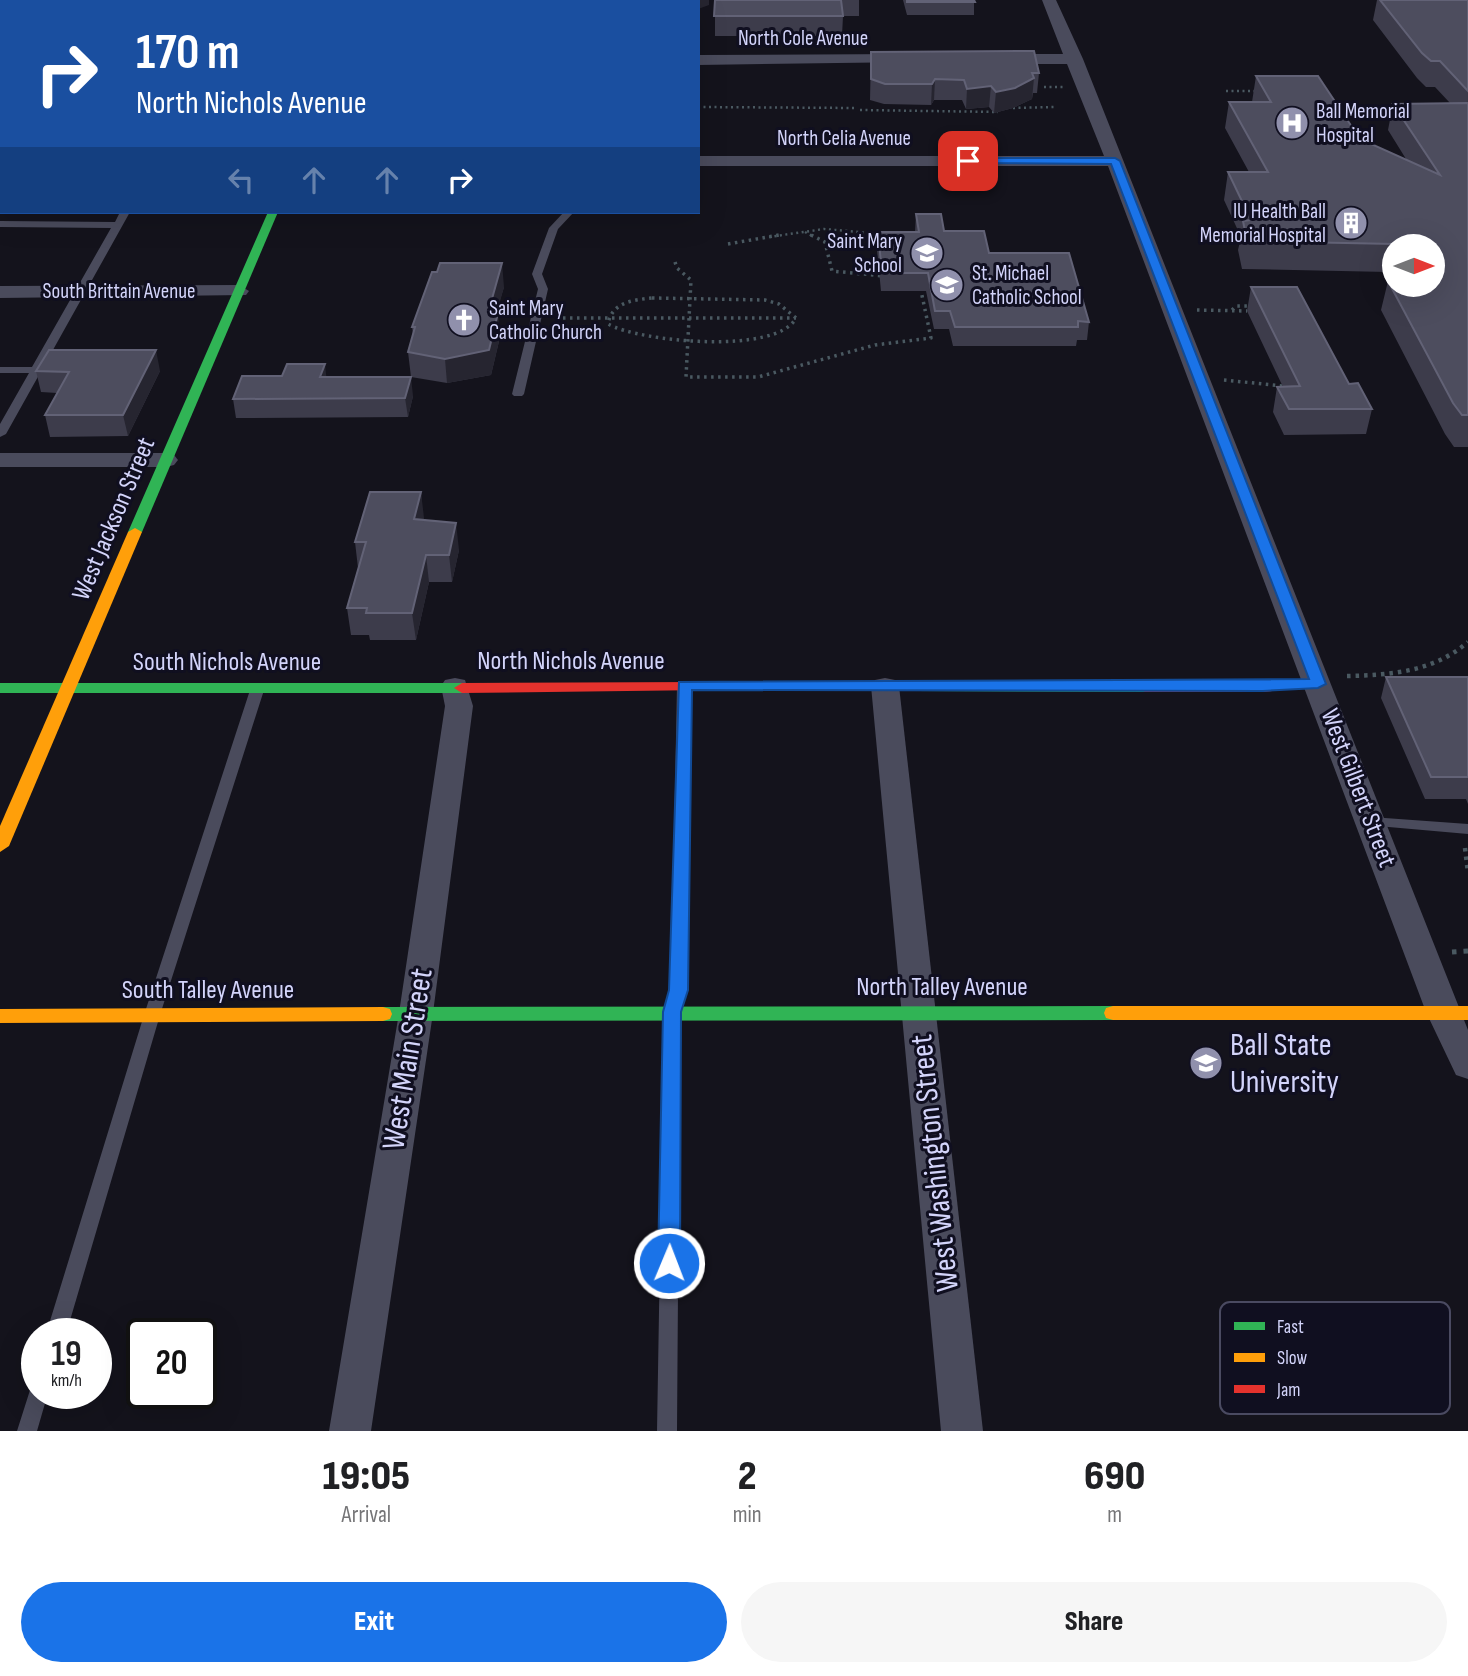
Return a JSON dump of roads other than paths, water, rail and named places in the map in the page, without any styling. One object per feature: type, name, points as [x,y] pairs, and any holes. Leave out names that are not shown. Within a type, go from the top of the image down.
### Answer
[{"type":"street","name":"West Gilbert Street","points":[[1049,0],[1115,161],[1371,822],[1456,1012],[1468,1066]]},
{"type":"street","name":"North Cole Avenue","points":[[700,60],[924,59]]},
{"type":"street","points":[[975,59],[1075,59]]},
{"type":"street","name":"North Celia Avenue","points":[[700,161],[1115,161]]},
{"type":"street","name":"West Jackson Street","points":[[0,846],[272,214]]},
{"type":"street","name":"South Brittain Avenue","points":[[0,292],[239,291]]},
{"type":"street","points":[[0,460],[166,460]]},
{"type":"street","name":"North Nichols Avenue","points":[[454,686],[1263,687],[1318,684]]},
{"type":"street","name":"South Nichols Avenue","points":[[0,688],[454,686]]},
{"type":"street","name":"West Main Street","points":[[350,1431],[416,1013],[459,706],[454,686]]},
{"type":"street","name":"West Washington Street","points":[[885,686],[962,1431]]},
{"type":"street","name":"North Talley Avenue","points":[[416,1013],[1456,1012]]},
{"type":"street","name":"South Talley Avenue","points":[[0,1016],[416,1013]]},
{"type":"lane","points":[[0,434],[33,370],[124,214]]},
{"type":"lane","points":[[519,394],[543,289],[537,274],[554,228],[567,214]]},
{"type":"lane","points":[[0,224],[117,225]]},
{"type":"lane","points":[[0,370],[33,370]]},
{"type":"lane","points":[[667,1431],[672,1012],[679,990],[684,685]]},
{"type":"lane","points":[[61,1318],[152,1015],[258,687]]},
{"type":"lane","points":[[1371,822],[1466,829]]},
{"type":"lane","points":[[27,1431],[33,1409]]},
{"type":"place","name":"Ball Memorial Hospital","points":[[1292,123]]},
{"type":"place","name":"IU Health Ball Memorial Hospital","points":[[1351,223]]},
{"type":"place","name":"Saint Mary School","points":[[927,253]]},
{"type":"place","name":"St. Michael Catholic School","points":[[947,285]]},
{"type":"place","name":"Saint Mary Catholic Church","points":[[464,320]]},
{"type":"place","name":"Ball State University","points":[[1206,1063]]}]
